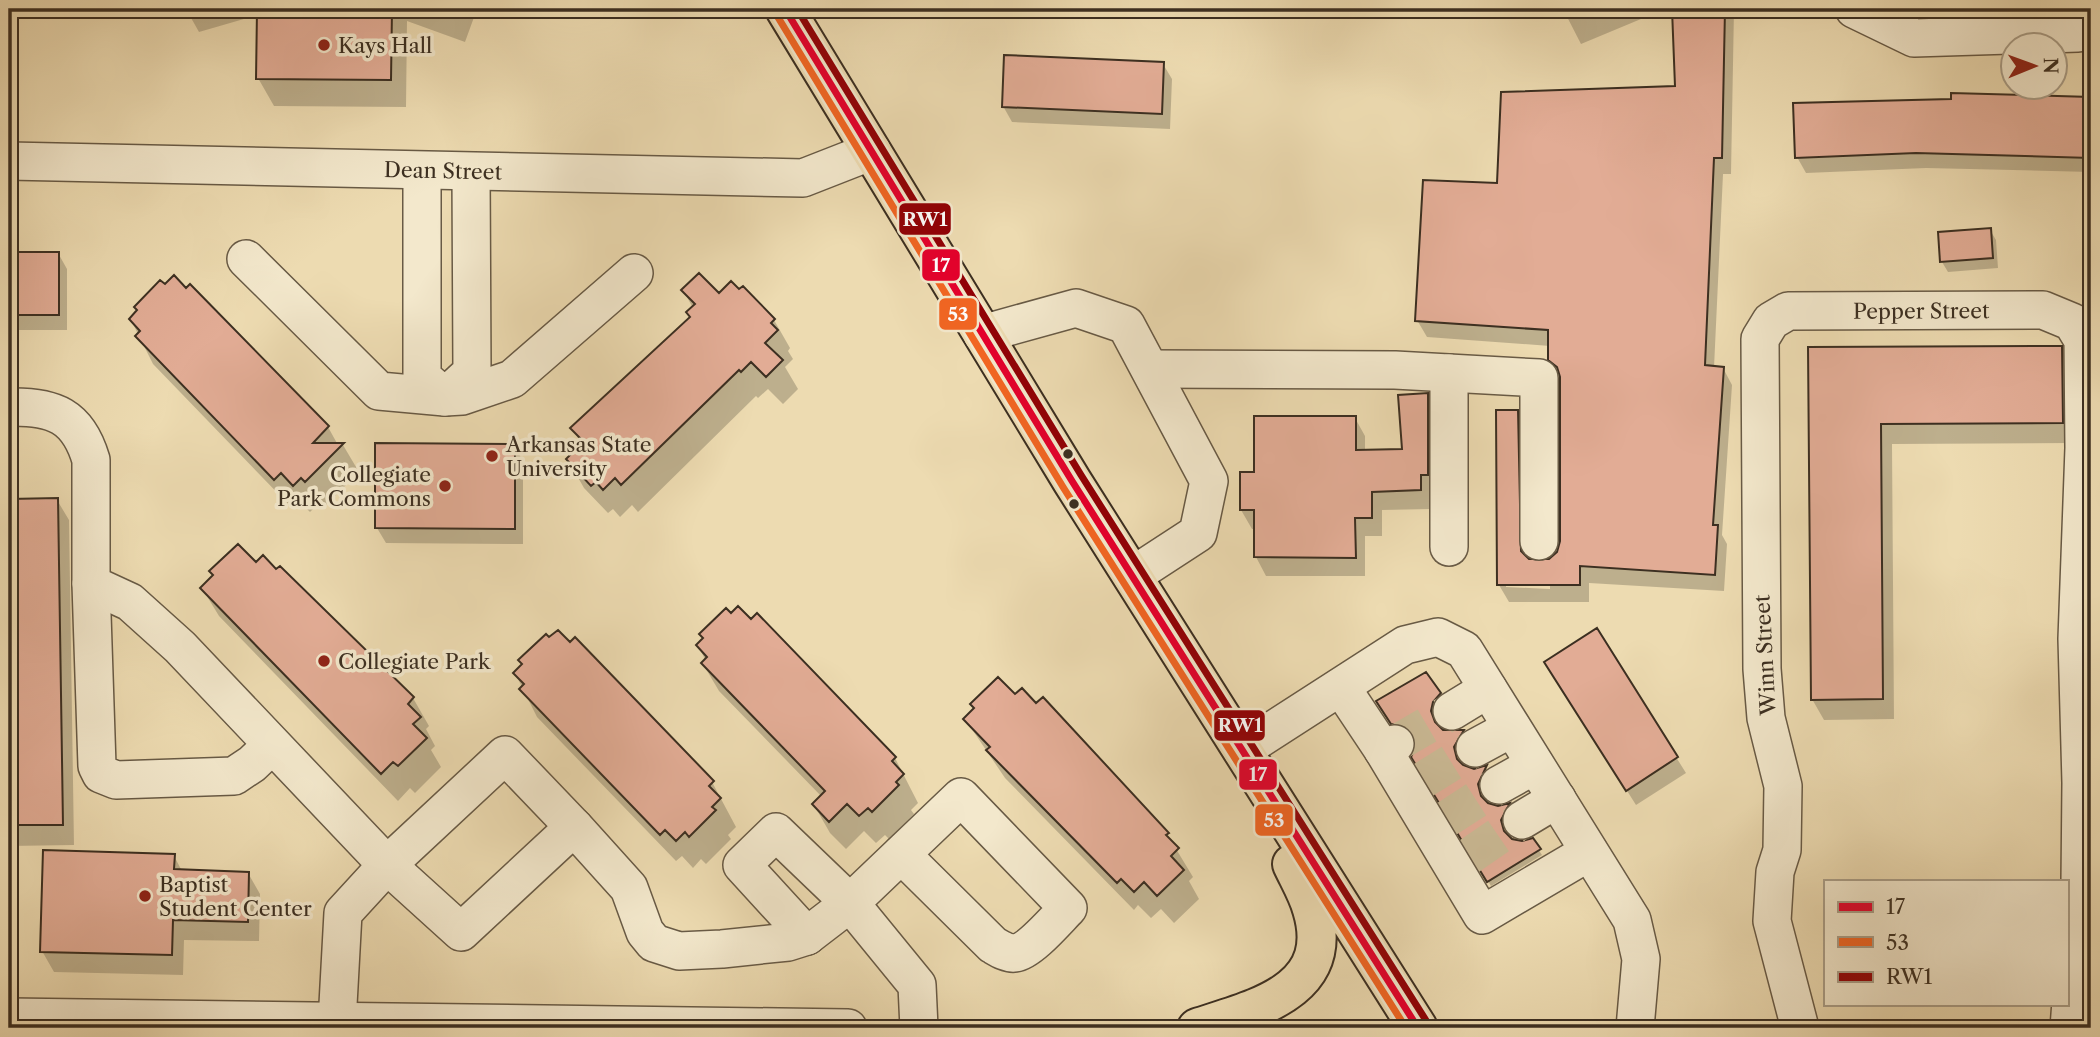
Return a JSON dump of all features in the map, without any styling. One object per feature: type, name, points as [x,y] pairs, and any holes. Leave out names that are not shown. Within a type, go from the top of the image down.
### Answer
[{"type":"main road","points":[[785,9],[1132,576],[1418,1028]]},
{"type":"main road","points":[[1197,1028],[1275,1001],[1293,989],[1309,967],[1315,946],[1316,930],[1312,909],[1242,750]]},
{"type":"street","points":[[1854,9],[1914,38],[2078,33],[2077,9]]},
{"type":"street","name":"Dean Street","points":[[9,161],[803,178],[872,151]]},
{"type":"street","points":[[422,170],[422,377],[445,397]]},
{"type":"street","points":[[445,397],[472,372],[471,172]]},
{"type":"street","points":[[246,259],[379,391],[445,397],[462,396],[512,379],[634,273]]},
{"type":"street","points":[[982,334],[1076,308],[1126,325],[1209,481],[1198,533],[1132,576]]},
{"type":"street","name":"Pepper Street","points":[[1771,321],[1788,311],[2043,310],[2072,322],[2083,340],[2084,448],[2077,639],[2081,783],[2080,882],[2069,1028]]},
{"type":"street","name":"Winn Street","points":[[1771,321],[1760,339],[1762,669],[1766,718],[1783,786],[1782,850],[1775,872],[1772,921],[1800,1028]]},
{"type":"street","points":[[1150,369],[1449,373],[1539,378],[1539,541]]},
{"type":"street","points":[[1449,373],[1449,547]]},
{"type":"street","points":[[9,407],[55,413],[74,423],[85,441],[91,460],[91,584],[97,766],[101,774],[107,779],[124,780],[234,776],[253,764],[272,745]]},
{"type":"street","points":[[91,584],[130,602],[148,617],[387,866],[461,932],[574,827]]},
{"type":"street","points":[[1242,750],[1405,645],[1438,637],[1464,650],[1632,920],[1641,959],[1635,1028]]},
{"type":"street","points":[[1341,687],[1389,747],[1415,787],[1461,862],[1482,915],[1589,852]]},
{"type":"street","points":[[1452,711],[1488,689]]},
{"type":"street","points":[[1475,748],[1512,727]]},
{"type":"street","points":[[337,1023],[343,913],[387,866],[505,755],[629,888],[645,932],[654,943],[664,948],[679,951],[722,949],[788,942],[807,936],[850,903],[901,855]]},
{"type":"street","points":[[1499,785],[1535,765]]},
{"type":"street","points":[[1522,820],[1557,799]]},
{"type":"street","points":[[807,936],[742,865],[776,832],[850,903],[917,985],[919,1028]]},
{"type":"street","points":[[9,1017],[848,1028]]},
{"type":"building","name":"Kays Hall","points":[[392,9],[391,80],[256,79],[257,10]]},
{"type":"building","points":[[1672,9],[1725,9],[1722,158],[1714,158],[1705,365],[1724,367],[1713,525],[1718,525],[1715,575],[1580,566],[1580,585],[1497,585],[1496,410],[1518,410],[1521,551],[1529,559],[1549,559],[1557,552],[1560,541],[1560,377],[1557,367],[1548,360],[1548,330],[1415,321],[1423,180],[1497,183],[1501,92],[1675,86]]},
{"type":"building","points":[[1004,55],[1164,62],[1162,114],[1002,107]]},
{"type":"building","points":[[1951,93],[1998,94],[1998,102],[2068,102],[2068,96],[2091,97],[2091,158],[1916,153],[1795,158],[1793,103],[1951,99]]},
{"type":"building","points":[[1991,228],[1993,258],[1940,262],[1938,232]]},
{"type":"building","points":[[9,252],[59,252],[59,315],[9,315]]},
{"type":"building","points":[[699,273],[719,293],[731,281],[739,289],[743,286],[775,319],[771,323],[778,330],[765,343],[783,360],[766,377],[751,362],[741,372],[739,370],[621,485],[615,478],[603,490],[596,482],[591,486],[566,459],[581,444],[586,444],[570,428],[690,317],[686,312],[695,304],[681,290]]},
{"type":"building","points":[[174,275],[186,288],[190,284],[329,426],[313,443],[344,443],[305,482],[301,478],[293,486],[281,473],[274,480],[135,336],[140,331],[129,319],[137,310],[134,307],[160,280],[165,284]]},
{"type":"building","points":[[2062,346],[2063,423],[1881,424],[1883,699],[1811,700],[1808,347]]},
{"type":"building","points":[[1428,393],[1428,475],[1421,475],[1421,490],[1372,492],[1372,518],[1355,518],[1356,558],[1254,557],[1254,510],[1240,510],[1240,472],[1254,472],[1254,416],[1356,416],[1356,450],[1402,449],[1398,395]]},
{"type":"building","name":"Collegiate Park Commons","points":[[375,443],[515,444],[515,529],[375,528]]},
{"type":"building","points":[[58,498],[63,825],[9,825],[9,499]]},
{"type":"building","name":"Collegiate Park","points":[[238,544],[256,562],[263,555],[276,569],[280,566],[414,697],[408,704],[421,717],[413,724],[427,738],[398,766],[393,762],[381,774],[200,588],[213,575],[209,571]]},
{"type":"building","points":[[738,606],[751,619],[757,613],[896,757],[892,761],[904,774],[896,782],[899,785],[872,812],[868,808],[859,816],[847,804],[829,822],[812,804],[825,791],[701,663],[707,657],[696,645],[703,638],[699,634],[726,608],[731,613]]},
{"type":"building","points":[[1597,628],[1678,757],[1626,791],[1544,662]]},
{"type":"building","name":"Collegiate Park","points":[[558,630],[570,642],[575,637],[714,781],[709,786],[721,798],[712,807],[716,810],[689,837],[685,832],[676,841],[665,830],[660,835],[519,689],[524,684],[513,673],[522,664],[518,660],[546,634],[549,637]]},
{"type":"building","points":[[1426,672],[1441,693],[1433,702],[1431,711],[1435,722],[1443,730],[1464,730],[1454,747],[1457,759],[1463,765],[1474,769],[1487,765],[1478,784],[1481,796],[1488,803],[1498,806],[1510,803],[1501,820],[1504,831],[1512,839],[1522,841],[1533,838],[1541,849],[1487,882],[1411,757],[1416,746],[1413,734],[1406,726],[1391,724],[1376,701]]},
{"type":"building","points":[[998,677],[1015,694],[1022,688],[1036,703],[1043,697],[1169,833],[1166,835],[1179,848],[1171,856],[1184,870],[1157,896],[1144,882],[1134,892],[1121,879],[1117,883],[986,750],[990,747],[963,719],[974,708],[970,704]]},
{"type":"building","name":"Baptist Student Center","points":[[43,850],[175,854],[174,869],[249,872],[248,922],[173,920],[172,955],[40,952]]},
{"type":"tunnel","points":[[1395,744],[1452,711]]},
{"type":"tunnel","points":[[1420,782],[1475,748]]},
{"type":"tunnel","points":[[1445,820],[1499,785]]},
{"type":"tunnel","points":[[1468,857],[1522,820]]},
{"type":"transit line","name":"17","points":[[785,9],[1072,481],[1418,1028]]},
{"type":"transit line","name":"RW1","points":[[797,9],[1081,475],[1427,1022]]},
{"type":"transit line","name":"53","points":[[776,14],[1063,487],[1406,1028]]},
{"type":"place","name":"Kays Hall","points":[[324,45]]},
{"type":"place","name":"Arkansas State University","points":[[492,456]]},
{"type":"place","name":"Collegiate Park Commons","points":[[445,486]]},
{"type":"place","name":"Collegiate Park","points":[[324,661]]},
{"type":"place","name":"Baptist Student Center","points":[[145,896]]}]
